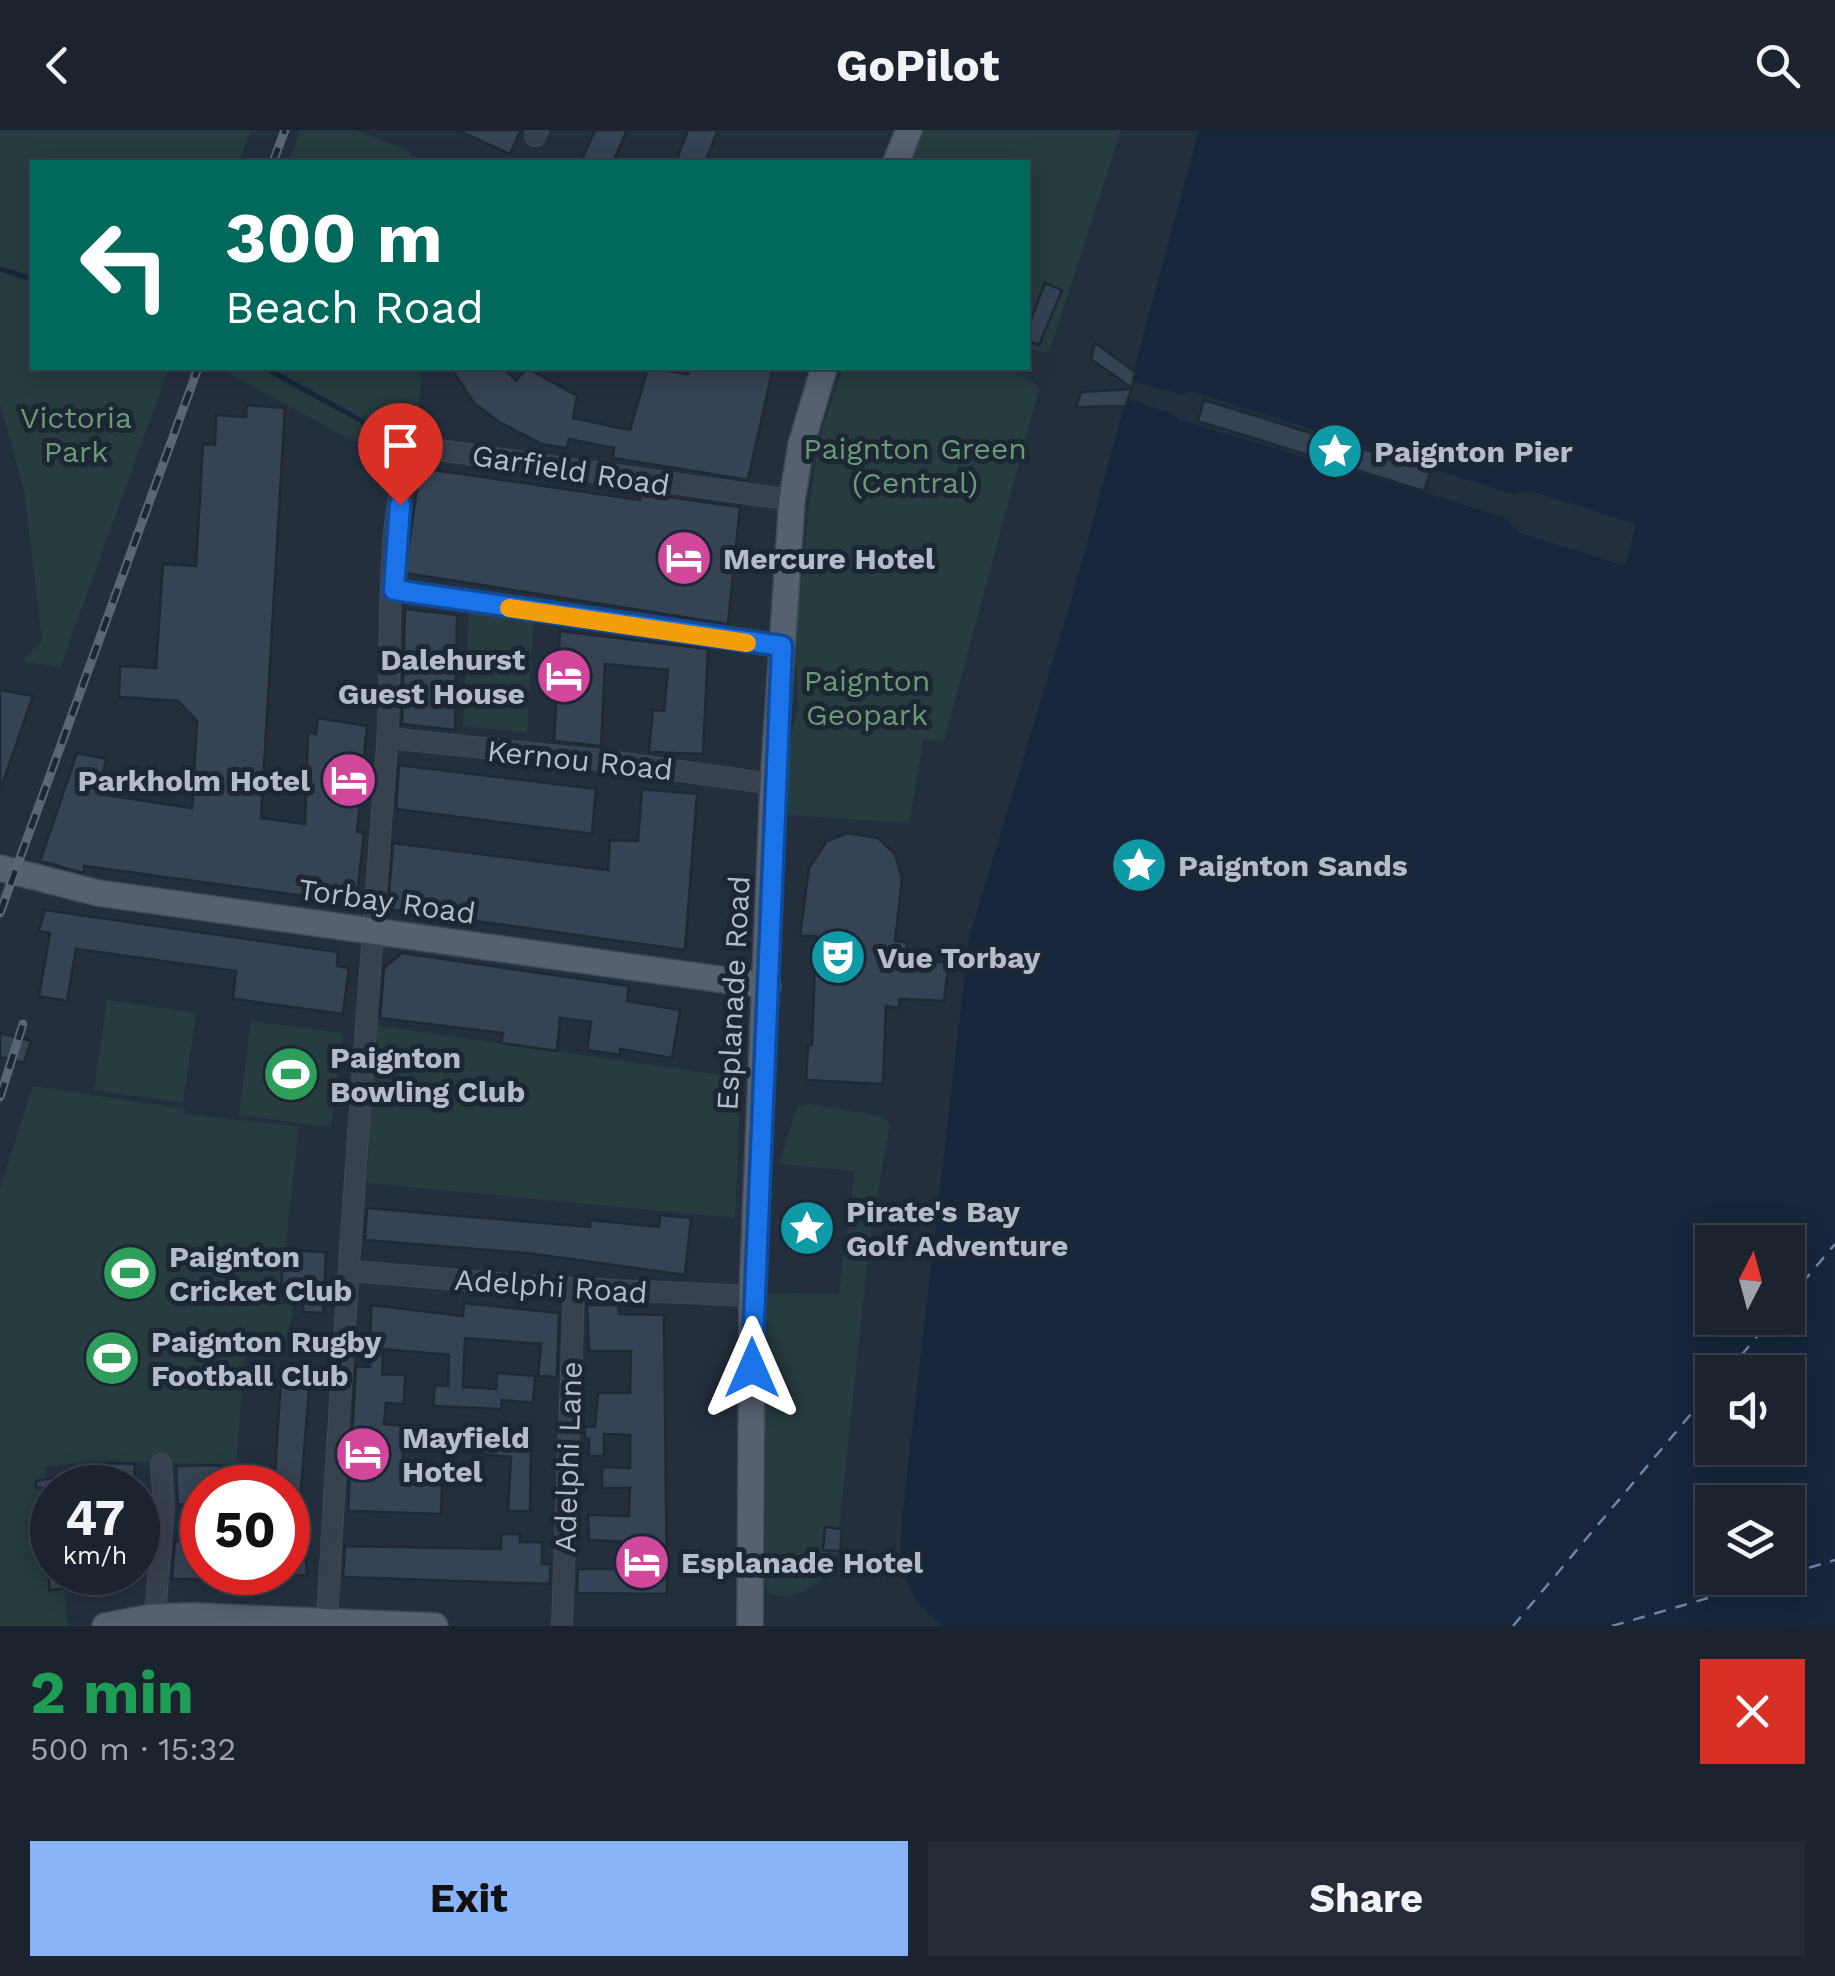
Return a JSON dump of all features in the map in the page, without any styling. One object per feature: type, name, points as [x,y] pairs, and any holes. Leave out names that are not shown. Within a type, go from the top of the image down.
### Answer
[{"type":"main road","points":[[897,160],[909,130]]},
{"type":"main road","name":"Esplanade Road","points":[[750,1626],[752,1296],[768,986],[773,784],[792,500],[802,445],[823,370]]},
{"type":"main road","name":"Torbay Road","points":[[0,868],[98,893],[768,986]]},
{"type":"main road","points":[[104,1626],[153,1621],[328,1621],[435,1626]]},
{"type":"street","name":"Garfield Road","points":[[328,1621],[341,1362],[351,1271],[371,932],[388,738],[394,590],[402,476],[408,458],[425,448],[792,500]]},
{"type":"street","points":[[394,590],[782,646]]},
{"type":"street","name":"Kernou Road","points":[[388,738],[610,761],[773,784]]},
{"type":"street","name":"Adelphi Road","points":[[351,1271],[574,1288],[752,1296]]},
{"type":"street","name":"Adelphi Lane","points":[[562,1626],[574,1288]]},
{"type":"street","points":[[153,1621],[164,1508],[161,1464]]},
{"type":"green space","name":"Victoria Park","points":[[0,130],[251,130],[240,160],[30,160],[30,370],[168,370],[60,668],[23,661],[42,640],[24,490],[0,403]]},
{"type":"green space","points":[[300,130],[356,130],[411,152],[413,160],[290,160]]},
{"type":"green space","points":[[919,130],[1121,130],[1049,353],[1030,350],[1030,160],[907,160]]},
{"type":"green space","points":[[221,370],[422,370],[418,427],[380,455]]},
{"type":"green space","points":[[842,370],[999,370],[1027,378],[1039,389],[944,741],[924,738],[909,823],[785,815],[789,748],[798,704],[795,633],[820,435]]},
{"type":"green space","points":[[469,609],[534,619],[527,733],[463,726]]},
{"type":"green space","points":[[107,1000],[196,1013],[183,1103],[94,1090]]},
{"type":"green space","name":"Paignton Bowling Club","points":[[251,1021],[343,1033],[331,1127],[239,1115]]},
{"type":"green space","points":[[374,1025],[741,1078],[735,1218],[367,1183]]},
{"type":"green space","points":[[33,1086],[185,1109],[185,1114],[299,1127],[279,1304],[294,1306],[283,1352],[251,1351],[245,1358],[236,1465],[89,1461],[30,1465],[30,1595],[65,1595],[68,1626],[0,1626],[0,1188]]},
{"type":"green space","points":[[810,1104],[881,1116],[890,1123],[870,1238],[836,1557],[819,1582],[800,1593],[779,1596],[769,1594],[765,1582],[764,1293],[839,1294],[855,1171],[779,1164],[797,1107]]},
{"type":"water","points":[[1199,130],[1835,130],[1835,1626],[945,1626],[925,1611],[905,1575],[901,1534],[969,938],[1071,601]]},
{"type":"pier","name":"Paignton Pier","points":[[1128,367],[1135,372],[1134,382],[1181,394],[1192,391],[1512,494],[1531,491],[1636,524],[1625,566],[1520,533],[1505,518],[1179,420],[1173,414],[1135,401],[1128,399],[1125,406],[1118,406]]},
{"type":"building","points":[[457,130],[521,130],[510,154]]},
{"type":"building","points":[[595,130],[627,130],[614,160],[582,160]]},
{"type":"building","points":[[688,130],[718,130],[706,160],[677,160]]},
{"type":"building","points":[[1045,283],[1062,290],[1039,345],[1030,342],[1030,322]]},
{"type":"building","points":[[1095,343],[1135,372],[1132,388],[1091,359]]},
{"type":"building","points":[[452,370],[505,370],[516,381],[525,370],[531,370],[577,396],[573,418],[630,430],[647,370],[688,374],[689,370],[773,370],[748,480],[613,458],[614,448],[569,439],[567,448],[542,444],[499,422],[474,403]]},
{"type":"building","points":[[1132,389],[1125,406],[1076,407],[1081,392]]},
{"type":"building","points":[[1204,400],[1431,470],[1424,491],[1198,421]]},
{"type":"building","points":[[247,405],[285,408],[261,818],[305,824],[308,732],[316,734],[318,718],[367,726],[357,832],[364,833],[356,903],[84,866],[84,873],[40,861],[77,753],[106,759],[99,794],[192,808],[197,721],[178,701],[119,697],[120,666],[156,668],[163,564],[196,566],[203,444],[215,445],[216,415],[246,417]]},
{"type":"building","points":[[420,468],[640,500],[641,493],[740,507],[728,624],[405,573]]},
{"type":"building","points":[[405,609],[457,615],[455,730],[402,724]]},
{"type":"building","points":[[560,631],[708,649],[703,754],[649,752],[653,710],[664,711],[668,670],[605,664],[601,746],[554,741]]},
{"type":"building","points":[[0,690],[33,696],[2,785],[0,784]]},
{"type":"building","points":[[399,765],[596,789],[592,834],[396,809]]},
{"type":"building","points":[[642,789],[697,794],[685,950],[388,909],[393,843],[608,870],[610,840],[638,841]]},
{"type":"building","points":[[847,833],[878,838],[895,854],[902,879],[895,941],[907,942],[906,961],[949,962],[944,1001],[900,999],[899,1008],[886,1006],[883,1084],[806,1080],[808,1045],[812,1045],[816,936],[800,936],[809,868],[827,841]]},
{"type":"building","points":[[45,910],[338,952],[337,966],[349,968],[343,1014],[233,999],[236,971],[76,949],[67,1001],[39,996],[50,933],[39,931]]},
{"type":"building","points":[[402,953],[629,986],[627,1001],[680,1010],[672,1058],[620,1049],[620,1055],[587,1050],[591,1022],[560,1018],[557,1051],[501,1043],[503,1033],[380,1018],[384,968]]},
{"type":"building","points":[[0,1033],[31,1041],[24,1063],[0,1057]]},
{"type":"building","points":[[367,1208],[590,1227],[590,1220],[659,1227],[660,1215],[691,1218],[685,1275],[527,1253],[365,1240]]},
{"type":"building","points":[[283,1250],[326,1252],[323,1313],[303,1312],[304,1300],[295,1300],[295,1293],[281,1293]]},
{"type":"building","points":[[464,1303],[559,1313],[557,1377],[538,1376],[541,1344],[465,1338],[463,1387],[496,1389],[497,1373],[535,1376],[533,1403],[502,1400],[501,1409],[433,1406],[435,1385],[448,1386],[449,1355],[383,1349],[382,1374],[405,1375],[404,1404],[386,1403],[384,1424],[404,1426],[402,1484],[442,1485],[441,1514],[348,1511],[356,1366],[370,1367],[371,1305],[463,1316]]},
{"type":"building","points":[[587,1305],[619,1305],[619,1314],[664,1315],[667,1594],[577,1593],[578,1569],[630,1569],[631,1542],[589,1540],[588,1515],[629,1516],[630,1488],[602,1488],[602,1467],[630,1468],[630,1435],[604,1434],[604,1456],[589,1456],[585,1427],[595,1427],[598,1393],[630,1393],[631,1351],[589,1351]]},
{"type":"building","points":[[282,1362],[311,1365],[303,1465],[275,1465]]},
{"type":"building","points":[[455,1431],[490,1434],[489,1441],[531,1443],[530,1511],[508,1511],[511,1457],[454,1451]]},
{"type":"building","points":[[176,1466],[180,1466],[180,1504],[178,1504]]},
{"type":"building","points":[[825,1527],[842,1529],[840,1551],[823,1550]]},
{"type":"building","points":[[501,1534],[520,1534],[520,1542],[542,1542],[542,1564],[550,1564],[550,1584],[343,1577],[345,1546],[501,1549]]},
{"type":"building","points":[[175,1541],[180,1541],[180,1579],[172,1579]]},
{"type":"waterway","points":[[0,269],[30,278]]},
{"type":"waterway","points":[[269,370],[393,438]]},
{"type":"ferry route","points":[[1805,1280],[1835,1244]]},
{"type":"ferry route","points":[[1741,1355],[1759,1335]]},
{"type":"ferry route","points":[[1513,1626],[1695,1409]]},
{"type":"ferry route","points":[[1805,1569],[1835,1560]]},
{"type":"ferry route","points":[[1612,1626],[1719,1595]]},
{"type":"railway","points":[[274,160],[285,130]]},
{"type":"railway","points":[[0,913],[197,370]]},
{"type":"railway","points":[[0,1097],[23,1024]]},
{"type":"slow traffic","points":[[509,608],[747,643]]},
{"type":"place","name":"Paignton Pier","points":[[1335,451]]},
{"type":"place","name":"Mercure Hotel","points":[[684,558]]},
{"type":"place","name":"Dalehurst Guest House","points":[[564,676]]},
{"type":"place","name":"Parkholm Hotel","points":[[349,780]]},
{"type":"place","name":"Paignton Sands","points":[[1139,865]]},
{"type":"place","name":"Vue Torbay","points":[[838,957]]},
{"type":"place","name":"Paignton Bowling Club","points":[[291,1074]]},
{"type":"place","name":"Pirate's Bay Golf Adventure","points":[[807,1228]]},
{"type":"place","name":"Paignton Cricket Club","points":[[130,1273]]},
{"type":"place","name":"Paignton Rugby Football Club","points":[[112,1358]]},
{"type":"place","name":"Mayfield Hotel","points":[[363,1454]]},
{"type":"place","name":"Esplanade Hotel","points":[[642,1562]]},
{"type":"route","points":[[400,505],[394,590],[615,626],[782,646],[773,784],[752,1368]]},
{"type":"park label","name":"Paignton Green (Central)","points":[[915,465]]},
{"type":"park label","name":"Paignton Geopark","points":[[867,697]]}]
